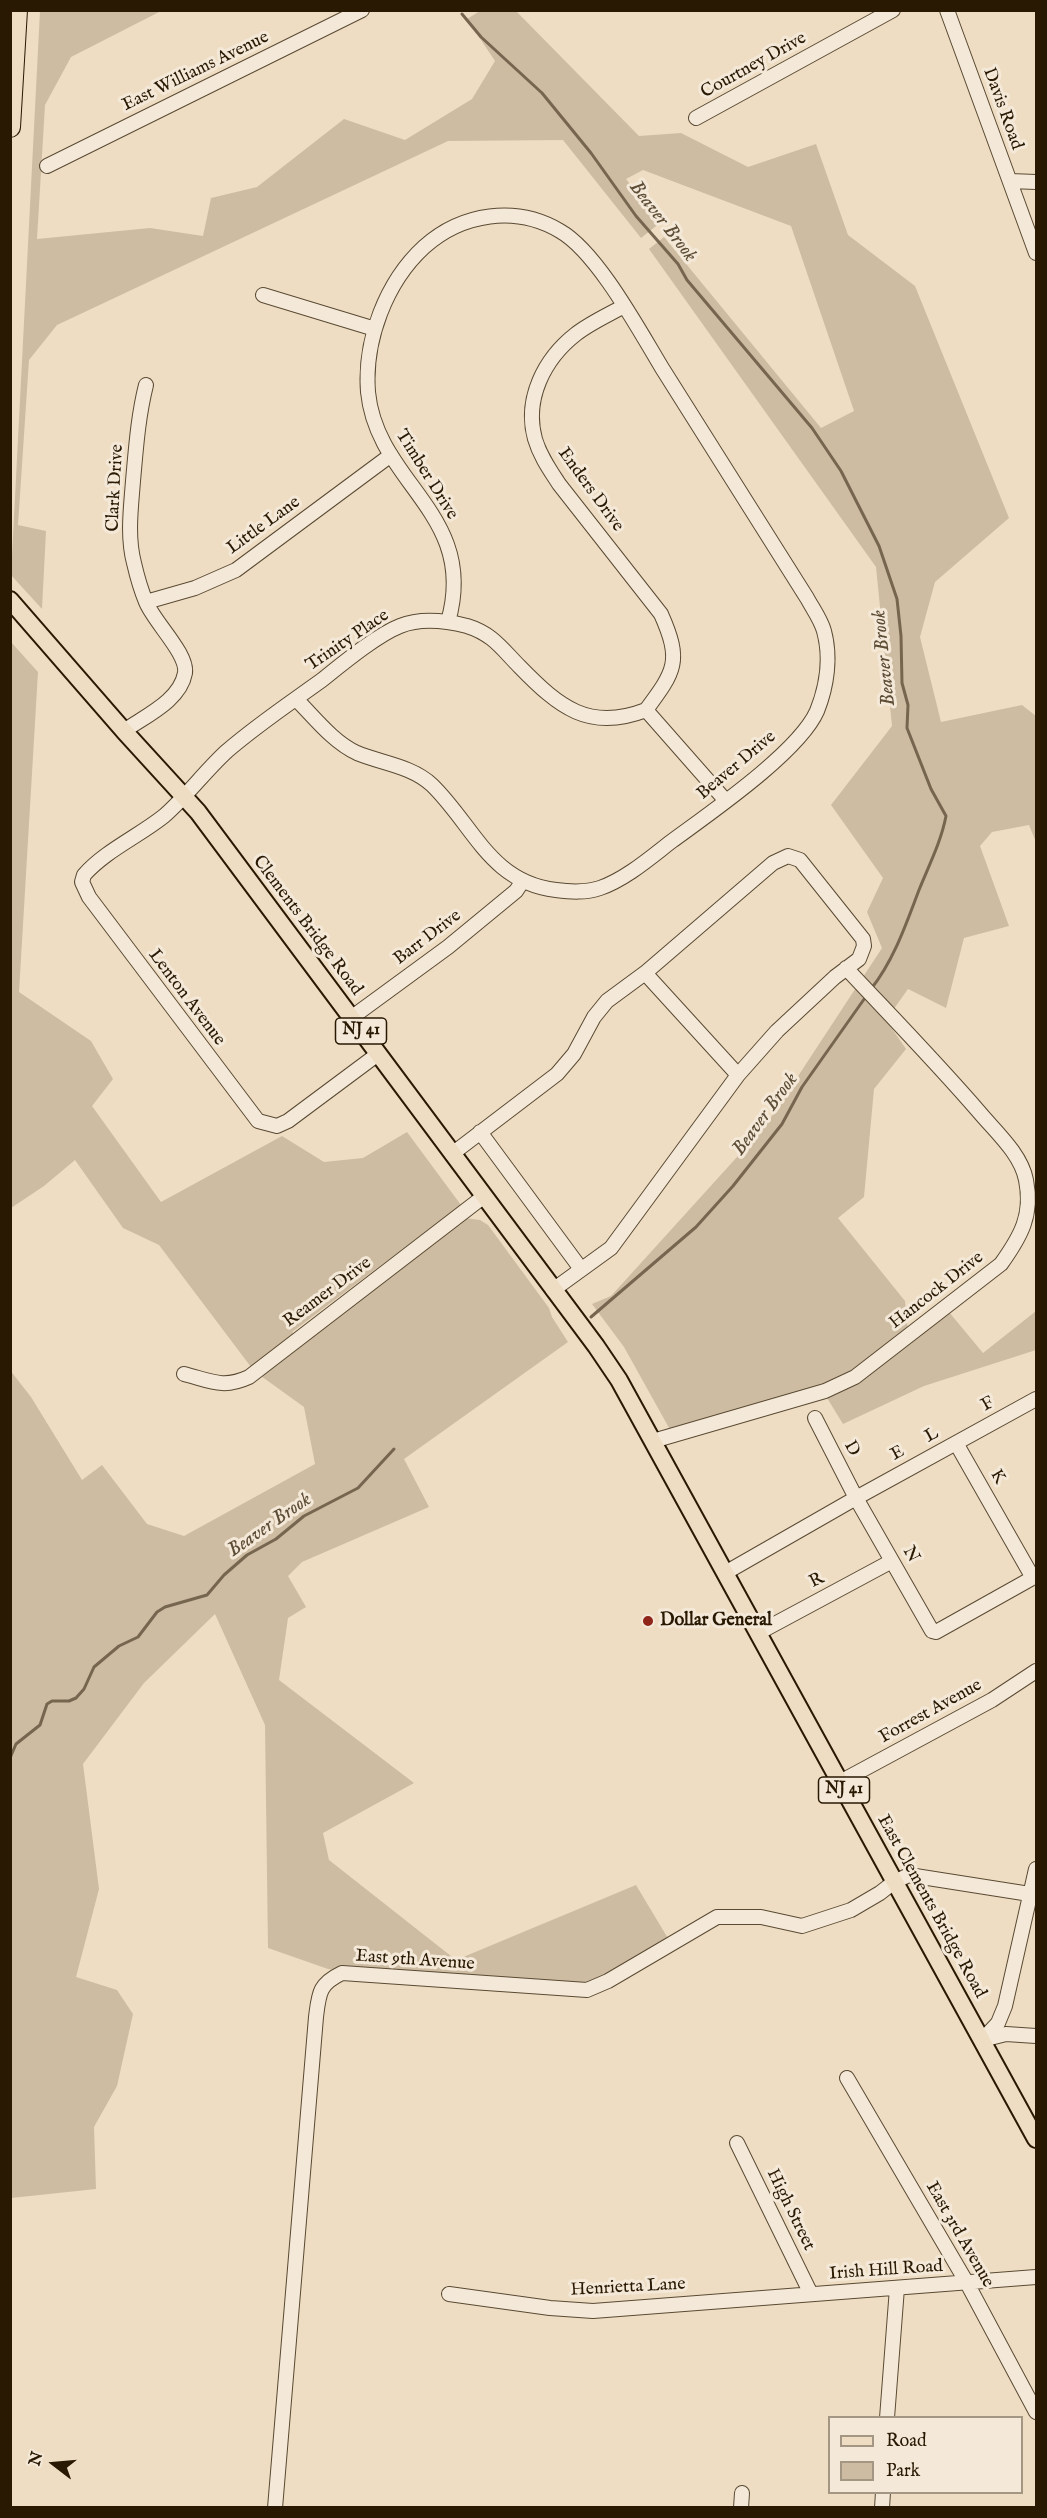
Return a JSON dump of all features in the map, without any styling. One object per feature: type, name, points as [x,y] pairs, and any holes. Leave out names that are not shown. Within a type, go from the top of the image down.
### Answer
[{"type":"highway","points":[[10,127],[17,10]]},
{"type":"main road","name":"Clements Bridge Road","points":[[10,600],[198,813],[608,1363],[653,1441]]},
{"type":"main road","name":"East Clements Bridge Road","points":[[653,1441],[1036,2139]]},
{"type":"street","name":"East Williams Avenue","points":[[47,166],[362,10]]},
{"type":"street","name":"Courtney Drive","points":[[696,118],[893,10]]},
{"type":"street","name":"Davis Road","points":[[947,10],[1036,254]]},
{"type":"street","points":[[1010,181],[1036,182]]},
{"type":"street","name":"Timber Drive","points":[[448,622],[455,587],[448,547],[435,517],[390,455],[379,433],[368,394],[369,362],[375,329],[392,287],[408,261],[432,240],[465,223],[488,215],[509,215],[529,219],[560,231],[586,252],[624,306]]},
{"type":"street","points":[[263,295],[375,329]]},
{"type":"street","name":"Enders Drive","points":[[624,306],[578,332],[562,346],[549,363],[532,399],[535,438],[544,461],[559,484],[661,614],[670,633],[674,651],[673,666],[668,680],[646,710]]},
{"type":"street","name":"Beaver Drive","points":[[296,699],[336,739],[355,752],[412,772],[431,784],[502,870],[522,882],[553,890],[580,893],[602,887],[636,867],[726,801],[791,746],[810,724],[817,710],[827,676],[828,655],[824,629],[807,598],[624,306]]},
{"type":"street","name":"Clark Drive","points":[[124,731],[172,698],[182,684],[185,671],[184,661],[159,626],[146,602],[133,561],[130,524],[139,415],[146,386]]},
{"type":"street","name":"Little Lane","points":[[146,602],[195,588],[236,570],[390,455]]},
{"type":"street","name":"Trinity Place","points":[[82,882],[88,870],[164,816],[227,751],[354,655],[400,626],[418,621],[448,622],[470,627],[495,639],[551,696],[576,713],[608,720],[629,717],[646,710]]},
{"type":"street","points":[[646,710],[726,801]]},
{"type":"street","points":[[452,1154],[557,1074],[574,1054],[594,1017],[607,1001],[645,973],[773,862],[788,856],[800,860],[863,939],[862,953],[777,1031],[738,1075],[611,1248],[553,1290]]},
{"type":"street","name":"Lenton Avenue","points":[[82,882],[89,897],[258,1121],[277,1126],[288,1121],[378,1054]]},
{"type":"street","name":"Barr Drive","points":[[351,1018],[448,946],[516,891],[522,882]]},
{"type":"street","name":"Hancock Drive","points":[[653,1441],[825,1391],[855,1377],[1001,1264],[1027,1217],[1026,1177],[1012,1150],[958,1088],[846,969]]},
{"type":"street","points":[[645,973],[738,1075]]},
{"type":"street","points":[[480,1132],[581,1269]]},
{"type":"street","name":"Reamer Drive","points":[[184,1374],[225,1384],[233,1384],[249,1377],[483,1197]]},
{"type":"street","name":"F","points":[[956,1443],[1036,1399]]},
{"type":"street","name":"D","points":[[815,1418],[856,1498]]},
{"type":"street","name":"L","points":[[925,1460],[956,1443]]},
{"type":"street","name":"K","points":[[956,1443],[1035,1577]]},
{"type":"street","name":"E","points":[[856,1498],[925,1460]]},
{"type":"street","points":[[725,1573],[856,1498]]},
{"type":"street","name":"N","points":[[856,1498],[932,1631],[936,1632],[1035,1577]]},
{"type":"street","name":"R","points":[[758,1633],[892,1561]]},
{"type":"street","name":"Forrest Avenue","points":[[840,1782],[992,1700],[1036,1671]]},
{"type":"street","points":[[982,2040],[998,2023],[1005,2006],[1033,1895],[1036,1869]]},
{"type":"street","points":[[894,1882],[909,1875],[1033,1895]]},
{"type":"street","name":"East 9th Avenue","points":[[275,2508],[316,2017],[319,1991],[330,1979],[342,1973],[587,1990],[609,1981],[717,1917],[761,1917],[802,1926],[851,1910],[894,1882]]},
{"type":"street","points":[[982,2040],[1006,2034],[1036,2036]]},
{"type":"street","name":"East 3rd Avenue","points":[[847,2078],[967,2283],[1036,2412]]},
{"type":"street","name":"High Street","points":[[737,2143],[811,2294]]},
{"type":"street","name":"Irish Hill Road","points":[[737,2299],[1036,2277]]},
{"type":"street","points":[[887,2416],[897,2288]]},
{"type":"street","name":"Henrietta Lane","points":[[449,2294],[593,2311],[737,2299]]},
{"type":"street","points":[[741,2508],[742,2493]]},
{"type":"green space","points":[[40,11],[161,11],[71,57],[45,105],[37,239],[150,228],[203,236],[211,198],[257,187],[344,119],[405,140],[472,99],[495,61],[467,19],[480,11],[516,11],[639,136],[681,133],[748,167],[816,144],[848,235],[915,286],[1009,518],[935,582],[920,637],[941,722],[1022,705],[1036,716],[1036,842],[1029,825],[992,832],[980,846],[1009,926],[964,938],[946,1008],[908,989],[886,1020],[906,1049],[874,1089],[864,1197],[838,1218],[905,1301],[909,1341],[949,1312],[983,1353],[1036,1311],[1036,1350],[924,1386],[843,1424],[821,1388],[673,1435],[624,1347],[592,1304],[611,1296],[766,1125],[882,948],[867,912],[883,878],[831,805],[892,726],[876,567],[649,249],[664,237],[821,428],[854,411],[791,226],[643,170],[626,179],[660,223],[641,238],[563,140],[448,141],[57,325],[29,360],[18,525],[46,531],[42,609],[11,575]]},
{"type":"green space","points":[[11,642],[38,672],[19,992],[91,1041],[113,1079],[92,1106],[161,1202],[282,1136],[324,1162],[363,1158],[407,1132],[461,1205],[292,1332],[301,1342],[465,1218],[480,1220],[488,1225],[549,1308],[568,1342],[404,1459],[429,1507],[302,1562],[288,1576],[306,1607],[288,1618],[279,1680],[414,1783],[323,1833],[329,1860],[456,1960],[636,1885],[672,1945],[570,1992],[328,1969],[268,1948],[265,1725],[215,1614],[144,1683],[83,1764],[99,1889],[76,1977],[117,1990],[133,2014],[117,2086],[94,2127],[96,2189],[11,2198],[10,1370],[31,1397],[82,1480],[102,1465],[147,1524],[184,1536],[315,1464],[304,1407],[254,1371],[159,1245],[123,1228],[75,1160],[44,1186],[11,1208]]},
{"type":"waterway","name":"Beaver Brook","points":[[462,14],[481,37],[542,93],[591,153],[636,216],[678,264],[687,280],[812,428],[841,471],[879,546],[897,599],[902,683],[908,705],[907,728],[931,789],[946,816],[938,844],[899,941],[871,989]]},
{"type":"waterway","name":"Beaver Brook","points":[[591,1317],[696,1227],[733,1186],[782,1124],[802,1087],[867,995]]},
{"type":"waterway","name":"Beaver Brook","points":[[10,1758],[16,1744],[40,1725],[47,1704],[52,1701],[69,1701],[76,1698],[84,1689],[94,1667],[119,1646],[138,1637],[157,1612],[165,1607],[207,1595],[224,1575],[247,1555],[276,1539],[304,1516],[358,1488],[394,1449]]},
{"type":"waterway","name":"Beaver Brook","points":[[10,1811],[10,1831]]},
{"type":"place","name":"Dollar General","points":[[648,1621]]}]
